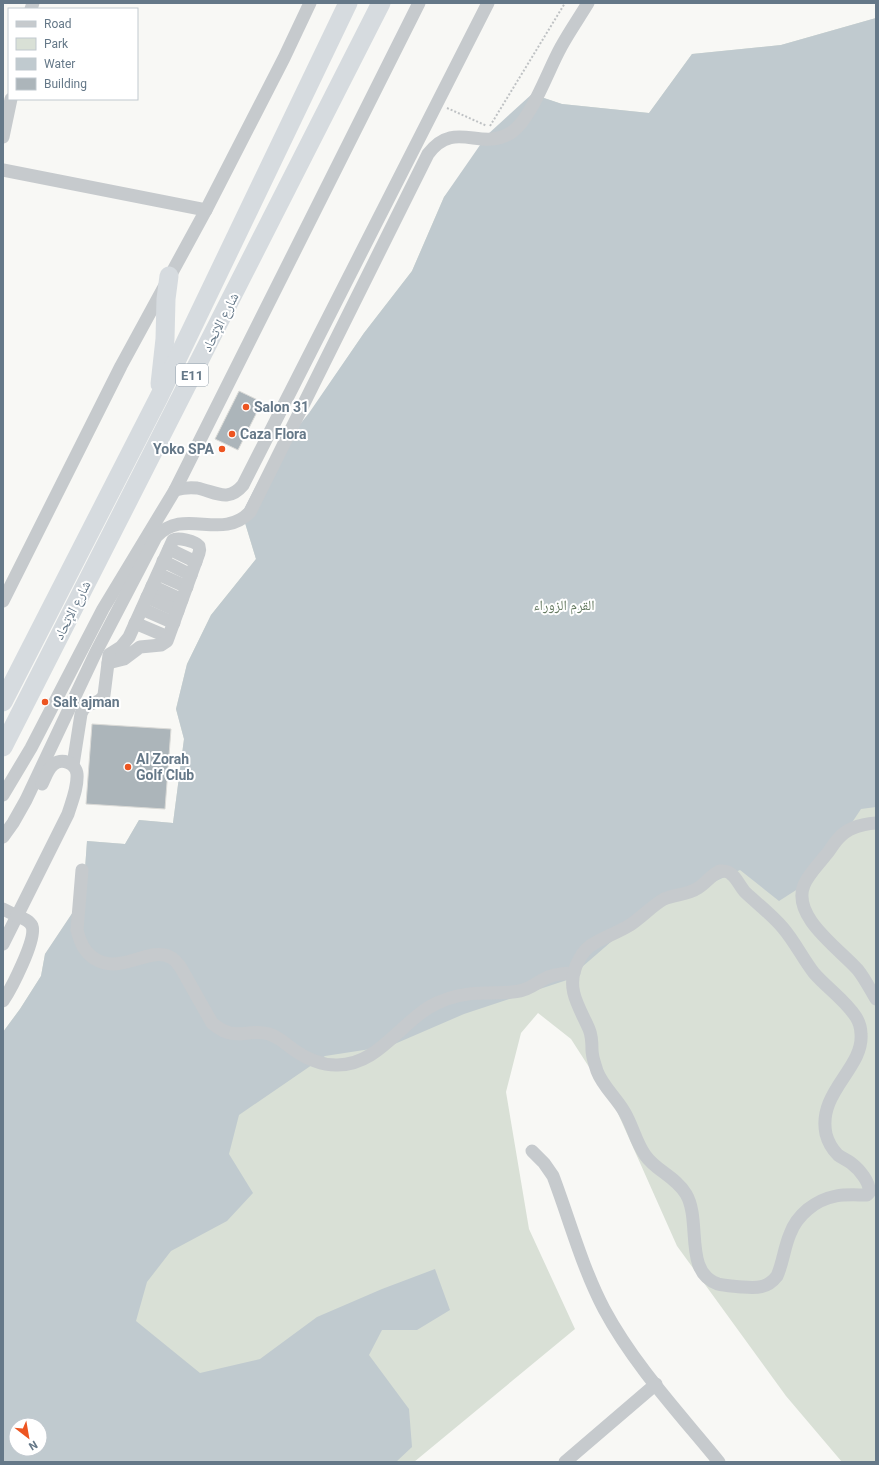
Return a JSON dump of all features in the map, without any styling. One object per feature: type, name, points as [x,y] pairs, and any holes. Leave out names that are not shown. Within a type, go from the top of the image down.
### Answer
[{"type":"highway","name":"شارع الإتحاد","points":[[3,702],[159,397],[348,3]]},
{"type":"highway","name":"شارع الإتحاد","points":[[3,747],[381,3]]},
{"type":"highway","points":[[159,397],[165,339],[166,299],[169,276]]},
{"type":"street","points":[[3,600],[122,366],[169,276],[206,210],[310,3]]},
{"type":"street","points":[[3,795],[31,748],[103,609],[184,473],[419,3]]},
{"type":"street","points":[[175,490],[196,488],[220,495],[230,496],[237,492],[243,485],[488,3]]},
{"type":"street","points":[[3,837],[26,800],[96,652],[152,543],[160,531],[180,523],[218,525],[229,524],[241,520],[250,512],[428,154],[438,143],[452,137],[466,136],[490,140],[504,136],[517,128],[528,114],[561,47],[588,3]]},
{"type":"street","points":[[3,137],[11,100]]},
{"type":"street","points":[[3,170],[206,210]]},
{"type":"street","points":[[184,473],[196,485],[207,491]]},
{"type":"street","points":[[80,655],[96,652],[109,656],[124,659],[140,647],[164,644],[178,611],[200,550],[196,544],[178,538],[173,540],[129,637],[121,647],[109,656]]},
{"type":"street","points":[[163,561],[189,581]]},
{"type":"street","points":[[158,574],[189,581]]},
{"type":"street","points":[[147,597],[178,611]]},
{"type":"street","points":[[147,597],[178,611]]},
{"type":"street","points":[[73,766],[83,709],[86,706],[102,699],[104,695],[109,656],[108,630],[110,625],[103,609]]},
{"type":"street","points":[[135,623],[168,637]]},
{"type":"street","points":[[129,637],[157,646]]},
{"type":"street","points":[[3,944],[68,814],[73,797],[77,772],[73,766],[68,762],[63,761],[52,765],[25,817]]},
{"type":"street","points":[[876,823],[853,828],[837,839],[807,878],[802,892],[804,907],[816,927],[826,940],[859,971],[876,999]]},
{"type":"street","points":[[82,870],[78,930],[79,940],[84,949],[91,956],[99,961],[109,964],[129,962],[156,955],[170,957],[177,962],[212,1023],[220,1030],[230,1034],[260,1032],[270,1034],[279,1038],[302,1056],[328,1065],[342,1065],[357,1062],[366,1058],[382,1047],[416,1017],[438,1003],[450,998],[475,993],[514,992],[524,990],[548,977],[557,974],[574,973]]},
{"type":"street","points":[[720,871],[731,874],[747,894],[775,918],[815,974],[851,1011],[860,1026],[861,1043],[859,1051],[832,1096],[828,1105],[825,1125],[826,1135],[834,1150],[861,1173],[872,1198],[865,1195],[835,1196],[825,1199],[808,1209],[794,1224],[777,1276],[773,1282],[767,1286],[754,1288],[725,1286],[708,1278],[697,1263],[694,1217],[687,1196],[681,1186],[673,1178],[656,1167],[644,1154],[625,1113],[598,1073],[592,1051],[591,1036],[576,1001],[574,990],[574,973],[580,958],[590,946],[629,926],[663,900],[671,896],[700,888],[714,874],[720,871]]},
{"type":"street","points":[[3,909],[30,923],[32,930],[19,972],[3,1001]]},
{"type":"street","points":[[532,1151],[544,1162],[553,1176],[582,1260],[604,1309],[628,1349],[719,1462]]},
{"type":"street","points":[[565,1462],[656,1384]]},
{"type":"path","points":[[437,103],[489,128],[565,3]]},
{"type":"green space","name":"القرم الزوراء","points":[[876,18],[876,1462],[842,1462],[786,1396],[677,1246],[616,1109],[571,1039],[538,1013],[521,1033],[506,1092],[529,1229],[575,1329],[414,1462],[3,1462],[3,1032],[41,976],[45,954],[83,897],[87,841],[125,844],[139,820],[173,823],[184,739],[176,709],[187,664],[211,615],[256,559],[242,513],[364,333],[412,271],[444,197],[532,94],[562,104],[649,113],[692,54],[781,45]]},
{"type":"water","name":"القرم الزوراء","points":[[876,18],[876,807],[861,809],[815,878],[779,901],[740,870],[642,915],[567,980],[464,1014],[390,1046],[325,1056],[239,1115],[229,1154],[253,1193],[227,1221],[171,1251],[147,1282],[136,1321],[200,1373],[260,1359],[317,1317],[382,1289],[435,1269],[450,1310],[417,1330],[382,1330],[369,1355],[409,1409],[412,1447],[396,1462],[3,1462],[3,1032],[41,976],[45,954],[83,897],[87,841],[125,844],[139,820],[173,823],[184,739],[176,709],[187,664],[211,615],[256,559],[242,513],[267,465],[309,413],[364,333],[412,271],[444,197],[487,135],[532,94],[562,104],[649,113],[692,54],[781,45]]},
{"type":"building","points":[[239,391],[262,402],[238,450],[215,439]]},
{"type":"building","name":"Al Zorah Golf Club","points":[[92,724],[171,729],[165,809],[86,804]]},
{"type":"place","name":"Salon 31","points":[[246,407]]},
{"type":"place","name":"Caza Flora","points":[[232,434]]},
{"type":"place","name":"Yoko SPA","points":[[222,449]]},
{"type":"place","name":"Salt ajman","points":[[45,702]]},
{"type":"place","name":"Al Zorah Golf Club","points":[[128,767]]}]
